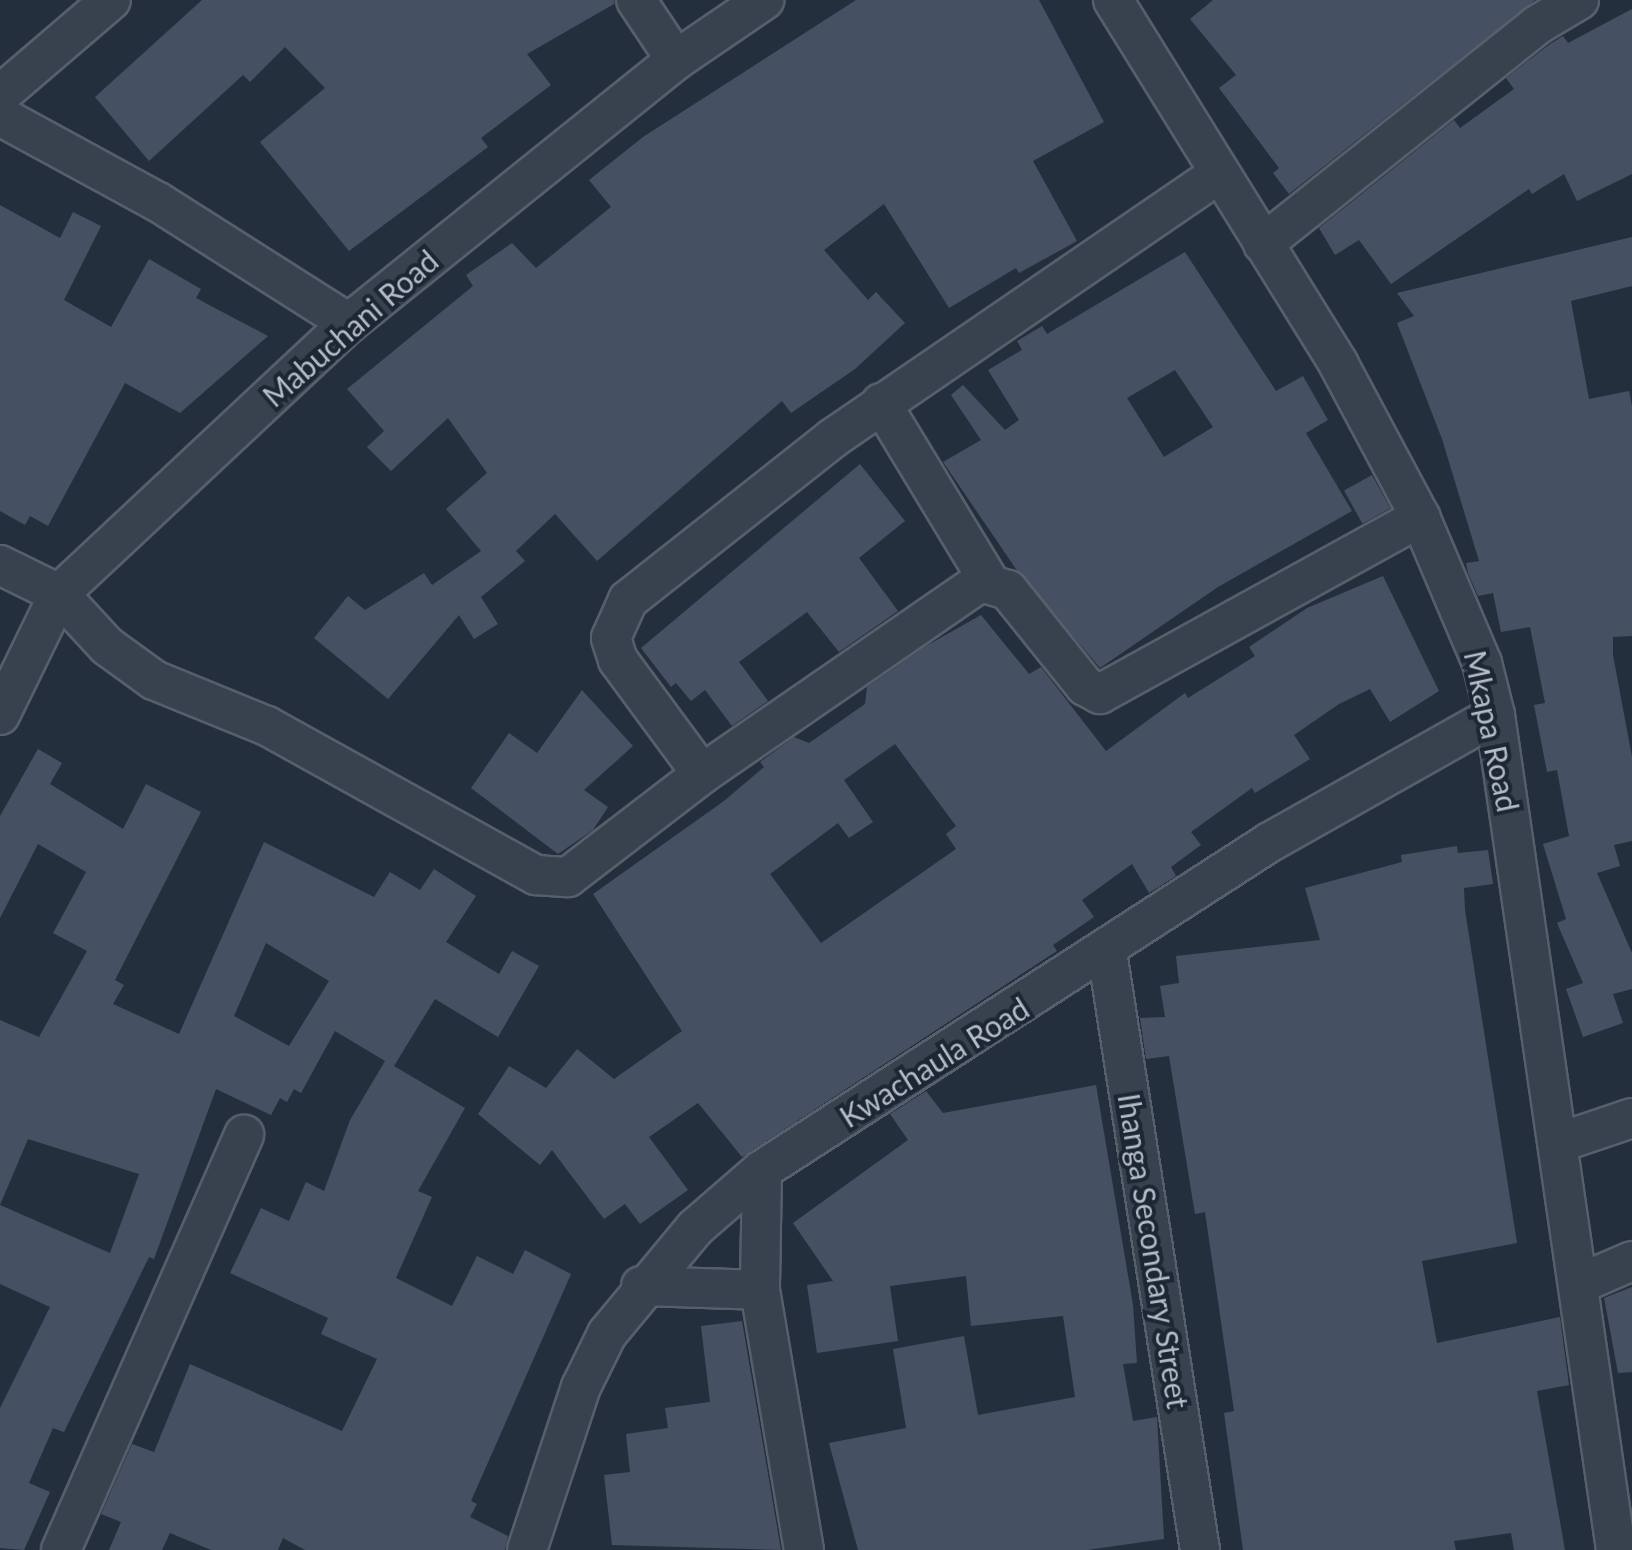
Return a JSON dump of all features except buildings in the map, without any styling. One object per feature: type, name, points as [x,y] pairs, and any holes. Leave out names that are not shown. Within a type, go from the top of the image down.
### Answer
[{"type":"street","points":[[0,95],[111,0]]},
{"type":"street","points":[[636,0],[676,60]]},
{"type":"street","name":"Mabuchani Road","points":[[0,715],[60,594],[348,323],[676,60],[764,0]]},
{"type":"street","name":"Mkapa Road","points":[[1113,0],[1338,365],[1420,518],[1466,618],[1496,715],[1616,1550]]},
{"type":"street","points":[[1263,244],[1522,37],[1579,0]]},
{"type":"street","points":[[0,116],[158,202],[348,323]]},
{"type":"street","points":[[702,774],[618,660],[611,638],[614,621],[658,572],[881,404],[1218,174]]},
{"type":"street","points":[[881,404],[988,580],[1008,590],[1085,686],[1100,694],[1420,518]]},
{"type":"street","points":[[0,564],[60,594],[141,672],[267,726],[536,875],[568,877],[702,774],[988,580]]},
{"type":"street","name":"Kwachaula Road","points":[[527,1550],[581,1386],[641,1286],[762,1170],[1107,952],[1270,842],[1496,715]]},
{"type":"street","name":"Ihanga Secondary Street","points":[[1107,952],[1200,1550]]},
{"type":"street","points":[[1558,1143],[1632,1118]]},
{"type":"street","points":[[61,1550],[244,1134]]},
{"type":"street","points":[[762,1170],[760,1290],[804,1550]]},
{"type":"street","points":[[1578,1284],[1632,1261]]},
{"type":"street","points":[[641,1286],[760,1290]]}]
